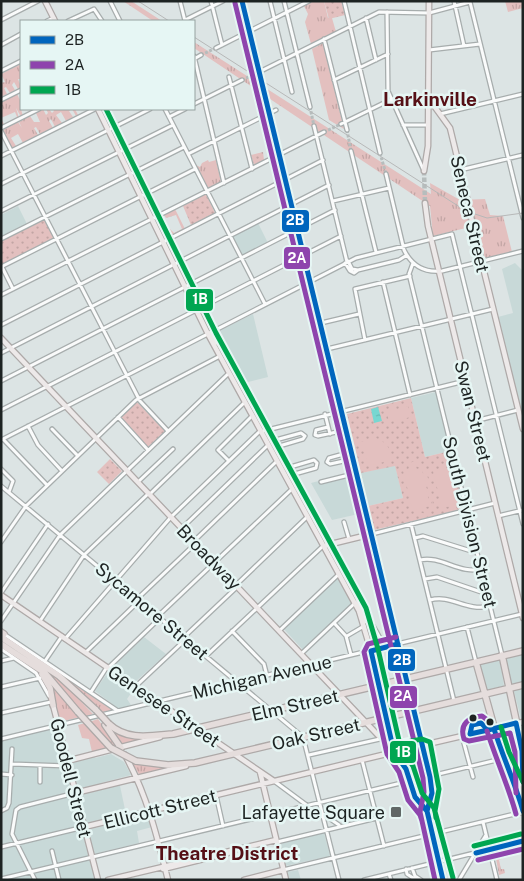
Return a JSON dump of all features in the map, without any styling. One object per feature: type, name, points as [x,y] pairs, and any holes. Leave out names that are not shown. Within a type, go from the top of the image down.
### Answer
[{"type":"highway","points":[[2,634],[59,676],[92,707],[107,724],[121,748]]},
{"type":"highway","points":[[1,644],[50,678],[111,748],[136,760],[168,766],[195,763]]},
{"type":"highway","name":"Elm Street","points":[[173,734],[523,651]]},
{"type":"highway","name":"South Division Street","points":[[502,655],[508,688],[520,723],[521,782]]},
{"type":"highway","points":[[476,662],[504,758],[521,782],[523,793]]},
{"type":"highway","points":[[30,663],[40,671],[47,682],[52,703]]},
{"type":"highway","name":"Oak Street","points":[[195,763],[523,685]]},
{"type":"highway","points":[[107,724],[122,733],[135,736],[173,734]]},
{"type":"highway","points":[[521,782],[523,812]]},
{"type":"main road","points":[[45,1],[54,20]]},
{"type":"main road","points":[[242,1],[250,31],[257,73],[261,78]]},
{"type":"main road","points":[[424,171],[428,125],[429,1]]},
{"type":"main road","points":[[265,95],[430,777],[432,793],[427,811]]},
{"type":"main road","name":"Seneca Street","points":[[428,97],[450,128],[523,429]]},
{"type":"main road","points":[[97,110],[208,333],[232,371],[292,488],[326,545],[339,574],[358,603],[371,651]]},
{"type":"main road","name":"Swan Street","points":[[425,203],[431,239],[522,615]]},
{"type":"main road","points":[[214,331],[223,355]]},
{"type":"main road","points":[[208,333],[219,344]]},
{"type":"main road","name":"Broadway","points":[[1,338],[394,752],[406,769],[410,781]]},
{"type":"main road","points":[[232,371],[245,401],[263,430]]},
{"type":"main road","points":[[270,443],[276,447],[358,603],[394,752]]},
{"type":"main road","points":[[326,545],[372,534]]},
{"type":"main road","name":"Genesee Street","points":[[1,594],[274,781]]},
{"type":"main road","name":"Goodell Street","points":[[52,703],[98,880]]},
{"type":"main road","points":[[421,746],[520,723]]},
{"type":"main road","name":"Elm Street","points":[[68,763],[173,734]]},
{"type":"main road","points":[[121,748],[138,778],[151,811],[168,880]]},
{"type":"main road","name":"Ellicott Street","points":[[84,827],[407,749]]},
{"type":"main road","name":"Oak Street","points":[[75,793],[195,763]]},
{"type":"main road","points":[[260,772],[286,880]]},
{"type":"main road","points":[[410,781],[414,797],[427,811],[444,878]]},
{"type":"main road","points":[[108,880],[228,854],[276,841]]},
{"type":"main road","points":[[118,880],[276,841]]},
{"type":"main road","points":[[244,880],[283,870]]},
{"type":"street","points":[[1,20],[38,1]]},
{"type":"street","points":[[110,1],[120,20]]},
{"type":"street","points":[[180,1],[185,20]]},
{"type":"street","points":[[211,1],[222,45]]},
{"type":"street","points":[[187,20],[223,1]]},
{"type":"street","points":[[270,1],[292,92]]},
{"type":"street","points":[[284,1],[310,107]]},
{"type":"street","points":[[216,48],[309,1]]},
{"type":"street","points":[[344,1],[380,153]]},
{"type":"street","points":[[454,1],[464,46]]},
{"type":"street","points":[[257,73],[378,12],[429,13],[470,2],[523,218]]},
{"type":"street","points":[[70,20],[94,8],[101,20]]},
{"type":"street","points":[[387,12],[388,91],[424,171]]},
{"type":"street","points":[[366,18],[376,60]]},
{"type":"street","points":[[1,45],[20,35]]},
{"type":"street","points":[[324,39],[343,123],[347,130]]},
{"type":"street","points":[[428,50],[480,44]]},
{"type":"street","points":[[334,80],[388,54]]},
{"type":"street","points":[[195,58],[201,55]]},
{"type":"street","points":[[1,71],[20,62]]},
{"type":"street","points":[[195,62],[224,183]]},
{"type":"street","points":[[229,77],[252,169]]},
{"type":"street","points":[[195,104],[242,80]]},
{"type":"street","points":[[1,100],[20,90]]},
{"type":"street","points":[[440,114],[523,94]]},
{"type":"street","points":[[343,123],[392,99],[428,97]]},
{"type":"street","points":[[37,110],[1,130],[138,398],[168,431]]},
{"type":"street","points":[[1,156],[94,110]]},
{"type":"street","points":[[1,184],[148,110]]},
{"type":"street","points":[[166,110],[265,304]]},
{"type":"street","points":[[169,117],[183,110]]},
{"type":"street","points":[[188,154],[276,110]]},
{"type":"street","points":[[1,211],[173,124]]},
{"type":"street","points":[[403,125],[428,125]]},
{"type":"street","points":[[314,126],[347,262],[352,269],[358,270],[399,260],[407,255]]},
{"type":"street","points":[[1,295],[324,132]]},
{"type":"street","points":[[1,239],[184,146]]},
{"type":"street","points":[[352,151],[376,252]]},
{"type":"street","points":[[460,170],[523,155]]},
{"type":"street","points":[[1,325],[323,160]]},
{"type":"street","points":[[13,289],[1,267],[196,169]]},
{"type":"street","points":[[386,174],[403,246],[413,263],[424,270],[439,272],[523,251]]},
{"type":"street","points":[[1,353],[329,184]]},
{"type":"street","points":[[333,201],[389,188]]},
{"type":"street","points":[[1,381],[335,210]]},
{"type":"street","points":[[47,485],[2,439],[347,262],[376,252],[452,234],[523,524]]},
{"type":"street","points":[[1,410],[341,236]]},
{"type":"street","name":"South Division Street","points":[[413,263],[409,270],[410,276],[502,655]]},
{"type":"street","points":[[365,340],[355,289],[410,276]]},
{"type":"street","points":[[383,282],[410,395]]},
{"type":"street","points":[[327,349],[493,309]]},
{"type":"street","points":[[321,323],[359,314]]},
{"type":"street","points":[[1,542],[26,506],[138,398],[223,355]]},
{"type":"street","points":[[1,621],[60,535],[232,371]]},
{"type":"street","points":[[45,661],[64,637],[116,581],[171,517],[263,430],[465,381]]},
{"type":"street","points":[[40,621],[84,555],[245,401]]},
{"type":"street","points":[[475,421],[518,410]]},
{"type":"street","points":[[325,414],[330,434]]},
{"type":"street","points":[[229,461],[218,450],[253,416]]},
{"type":"street","points":[[118,417],[148,450]]},
{"type":"street","points":[[28,426],[37,445],[62,471]]},
{"type":"street","points":[[328,427],[316,430],[315,433],[318,436],[346,430]]},
{"type":"street","points":[[52,430],[78,456]]},
{"type":"street","points":[[182,528],[270,443],[304,434],[303,440],[276,447]]},
{"type":"street","points":[[138,482],[172,449]]},
{"type":"street","points":[[352,452],[329,458],[327,462],[330,464],[354,459]]},
{"type":"street","points":[[287,468],[314,460],[317,463],[316,468],[290,475]]},
{"type":"street","points":[[86,652],[278,461]]},
{"type":"street","points":[[1,469],[13,481],[9,492]]},
{"type":"street","points":[[322,482],[357,473]]},
{"type":"street","name":"Sycamore Street","points":[[2,487],[303,737]]},
{"type":"street","points":[[90,692],[108,667],[292,488]]},
{"type":"street","points":[[372,534],[495,504]]},
{"type":"street","points":[[498,516],[521,510]]},
{"type":"street","points":[[136,686],[308,516]]},
{"type":"street","points":[[344,522],[349,539]]},
{"type":"street","points":[[1,594],[48,524]]},
{"type":"street","points":[[411,524],[454,702]]},
{"type":"street","points":[[415,538],[423,536],[470,551],[477,550]]},
{"type":"street","points":[[206,656],[326,545]]},
{"type":"street","points":[[420,560],[428,558],[466,570],[482,569]]},
{"type":"street","points":[[279,631],[339,574]]},
{"type":"street","points":[[425,579],[437,577],[482,592],[487,590]]},
{"type":"street","points":[[430,600],[440,597],[477,609],[490,606]]},
{"type":"street","points":[[301,654],[358,603],[385,647]]},
{"type":"street","name":"Michigan Avenue","points":[[1,739],[522,615]]},
{"type":"street","points":[[334,623],[346,636],[351,655]]},
{"type":"street","points":[[346,636],[364,626]]},
{"type":"street","points":[[467,627],[476,662]]},
{"type":"street","points":[[232,631],[264,664],[266,676]]},
{"type":"street","points":[[2,634],[118,711]]},
{"type":"street","points":[[1,649],[40,678]]},
{"type":"street","points":[[1,661],[15,658]]},
{"type":"street","points":[[1,687],[40,678]]},
{"type":"street","name":"Goodell Street","points":[[40,678],[52,703]]},
{"type":"street","points":[[1,713],[52,703]]},
{"type":"street","points":[[462,736],[473,777]]},
{"type":"street","points":[[303,737],[339,880]]},
{"type":"street","points":[[309,755],[381,738]]},
{"type":"street","points":[[1,811],[7,808],[9,803],[12,749]]},
{"type":"street","points":[[1,879],[522,754]]},
{"type":"street","points":[[362,760],[384,846]]},
{"type":"street","points":[[12,764],[68,763]]},
{"type":"street","points":[[40,765],[40,782]]},
{"type":"street","points":[[1,774],[12,775]]},
{"type":"street","name":"Genesee Street","points":[[274,781],[339,825]]},
{"type":"street","points":[[35,880],[12,832],[18,808],[75,793]]},
{"type":"street","points":[[216,795],[224,826]]},
{"type":"street","points":[[283,870],[523,812]]},
{"type":"street","points":[[327,829],[376,817]]},
{"type":"street","points":[[276,841],[376,817]]},
{"type":"street","points":[[483,822],[497,880]]},
{"type":"street","name":"Ellicott Street","points":[[1,847],[84,827]]},
{"type":"street","points":[[459,880],[463,878],[486,834]]},
{"type":"street","points":[[364,880],[523,841]]},
{"type":"street","points":[[52,851],[60,880]]},
{"type":"street","points":[[412,868],[415,876],[422,880]]},
{"type":"street","points":[[406,870],[407,874],[416,880]]},
{"type":"street","points":[[390,874],[391,880]]},
{"type":"shaded area","points":[[18,206],[27,224],[1,237],[1,215]]},
{"type":"shaded area","points":[[258,223],[268,243],[242,256],[232,236]]},
{"type":"shaded area","points":[[515,263],[523,271],[522,414],[498,317],[513,313],[502,269]]},
{"type":"shaded area","points":[[253,314],[268,377],[244,383],[217,332]]},
{"type":"shaded area","points":[[436,392],[450,451],[425,457],[411,398]]},
{"type":"shaded area","points":[[395,465],[403,498],[368,506],[361,473]]},
{"type":"shaded area","points":[[353,472],[363,513],[332,520],[311,483]]},
{"type":"shaded area","points":[[337,577],[352,604],[303,650],[283,628]]},
{"type":"shaded area","points":[[144,637],[166,654],[135,682],[113,667]]},
{"type":"shaded area","points":[[523,654],[523,682],[511,684],[506,658]]},
{"type":"shaded area","points":[[500,660],[504,686],[486,690],[480,664]]},
{"type":"shaded area","points":[[108,672],[134,689],[127,699],[131,705],[119,709],[95,691]]},
{"type":"shaded area","points":[[523,689],[523,718],[521,719],[514,691]]},
{"type":"shaded area","points":[[60,724],[69,759],[93,753],[95,758],[111,754],[124,762],[131,775],[101,783],[101,785],[119,781],[127,819],[86,829],[99,880],[1,880],[1,738]]},
{"type":"shaded area","points":[[149,815],[152,827],[137,831],[139,843],[93,854],[87,830]]},
{"type":"shaded area","points":[[324,833],[330,856],[285,866],[280,844]]},
{"type":"shaded area","points":[[298,870],[301,880],[289,880],[287,872]]},
{"type":"green space","points":[[123,1],[131,1],[160,20],[152,20]]},
{"type":"green space","points":[[314,1],[324,1],[328,18],[332,18],[336,32],[311,44],[305,22],[308,14],[304,6]]},
{"type":"green space","points":[[324,1],[341,1],[345,15],[329,19]]},
{"type":"green space","points":[[505,1],[523,1],[523,8],[508,12]]},
{"type":"green space","points":[[195,43],[431,194],[430,183],[460,200],[485,199],[490,215],[503,216],[512,252],[485,258],[476,228],[470,227],[433,236],[430,206],[195,49]]},
{"type":"green space","points":[[323,43],[344,129],[329,120],[312,49]]},
{"type":"green space","points":[[20,64],[20,79],[18,79],[20,88],[18,89],[14,82],[12,85],[15,90],[10,93],[6,87],[4,88],[7,94],[1,97],[1,83],[5,82],[1,74]]},
{"type":"green space","points":[[17,94],[23,116],[21,117],[16,108],[19,118],[1,126],[1,102]],"holes":[[[15,112],[17,117],[4,124],[1,118]]]},
{"type":"green space","points":[[44,110],[46,115],[48,113],[46,110],[50,110],[52,113],[54,110],[70,110],[69,111],[73,117],[66,121],[61,112],[56,115],[62,123],[55,127],[51,119],[49,121],[53,128],[40,134],[36,127],[34,128],[38,135],[23,143],[18,134],[11,138],[16,146],[12,148],[3,130],[18,122],[22,128],[19,122],[30,116],[34,122],[40,122],[36,113]]},
{"type":"green space","points":[[263,152],[264,160],[254,165],[251,155]]},
{"type":"green space","points":[[208,160],[209,162],[216,160],[221,182],[208,188],[196,165],[200,167],[202,163]]},
{"type":"green space","points":[[206,194],[215,213],[191,225],[183,206]]},
{"type":"green space","points":[[175,209],[185,229],[165,239],[160,228],[164,225],[163,230],[167,232],[170,229],[174,233],[182,229],[176,215],[166,218],[164,215]]},
{"type":"green space","points":[[45,219],[54,239],[2,265],[1,241]]},
{"type":"green space","points":[[411,398],[425,457],[450,451],[464,509],[374,530],[368,506],[403,498],[395,466],[361,473],[347,414]]},
{"type":"green space","points":[[137,402],[165,431],[148,447],[120,418]]},
{"type":"green space","points":[[408,406],[411,417],[389,422],[387,412]]},
{"type":"green space","points":[[376,438],[388,446],[391,460],[369,466],[360,442]]},
{"type":"green space","points":[[110,459],[122,471],[109,484],[97,472]]},
{"type":"green space","points":[[412,462],[418,463],[422,465],[427,474],[430,487],[433,510],[426,516],[416,514],[412,508],[403,470],[406,465]],"holes":[[[412,464],[422,469],[405,472],[407,466]],[[422,469],[432,503],[431,509],[425,514],[415,510],[430,506]]]},
{"type":"green space","points":[[452,467],[460,504],[442,508],[433,471]]},
{"type":"green space","points":[[365,614],[382,645],[381,646],[373,646]]},
{"type":"green space","points":[[51,667],[108,706],[113,710],[100,713]]},
{"type":"green space","points":[[45,670],[65,685],[93,714],[84,717]]},
{"type":"green space","points":[[49,680],[80,717],[60,722]]},
{"type":"green space","points":[[98,719],[117,746],[113,747],[89,722]]},
{"type":"green space","points":[[85,723],[108,749],[92,752],[89,739],[82,738],[78,725]]},
{"type":"green space","points":[[110,728],[120,734],[153,737],[122,745]]},
{"type":"green space","points":[[514,729],[519,749],[504,753],[498,733]]},
{"type":"green space","points":[[402,756],[421,776],[412,778]]},
{"type":"green space","points":[[131,761],[158,767],[177,767],[140,776]]},
{"type":"green space","name":"Lafayette Square","points":[[428,780],[431,791],[428,799],[421,801],[413,784]]},
{"type":"green space","points":[[495,853],[506,856],[499,860],[501,869],[504,869],[505,873],[499,875]]},
{"type":"water","points":[[378,407],[382,421],[374,423],[371,409]]},
{"type":"tunnel","points":[[201,55],[216,48]]},
{"type":"tunnel","points":[[242,80],[255,74]]},
{"type":"tunnel","points":[[261,78],[265,95]]},
{"type":"tunnel","points":[[310,107],[314,126]]},
{"type":"tunnel","points":[[324,132],[341,124]]},
{"type":"tunnel","points":[[347,130],[351,151]]},
{"type":"tunnel","points":[[380,153],[386,174]]},
{"type":"tunnel","points":[[424,171],[425,203]]},
{"type":"tunnel","points":[[407,749],[419,746]]},
{"type":"railway","points":[[138,1],[167,20]]},
{"type":"railway","points":[[195,38],[466,211],[487,218],[523,213]]},
{"type":"transit line","name":"2B","points":[[242,1],[430,777],[432,793],[427,811],[443,880]]},
{"type":"transit line","name":"2A","points":[[235,3],[423,778],[424,792],[420,812],[435,880]]},
{"type":"transit line","name":"1B","points":[[106,110],[216,333],[366,608],[378,649],[401,749],[413,766],[422,793],[434,808],[453,878]]},
{"type":"transit line","name":"2A","points":[[396,637],[368,644],[364,652],[387,754],[399,772],[408,800],[420,815],[422,821]]},
{"type":"transit line","name":"2B","points":[[398,644],[371,651],[394,752],[406,769],[415,797],[427,811],[429,819]]},
{"type":"transit line","name":"2A","points":[[489,737],[469,741],[464,739],[463,729],[466,722],[473,718],[482,716],[490,722]]},
{"type":"transit line","name":"2B","points":[[481,723],[488,730],[470,734],[472,725],[481,723]]},
{"type":"transit line","name":"2B","points":[[488,730],[516,723],[522,751],[523,782]]},
{"type":"transit line","name":"1B","points":[[501,727],[509,752],[523,782]]},
{"type":"transit line","name":"2B","points":[[494,729],[523,811]]},
{"type":"transit line","name":"2A","points":[[487,731],[516,814]]},
{"type":"transit line","name":"2A","points":[[491,737],[510,733],[515,752],[516,793]]},
{"type":"transit line","name":"1B","points":[[392,745],[422,739],[430,742],[439,789],[435,811],[436,818]]},
{"type":"transit line","name":"1B","points":[[474,846],[521,834]]},
{"type":"transit line","name":"2B","points":[[476,853],[523,841]]},
{"type":"transit line","name":"2A","points":[[478,860],[523,849]]},
{"type":"place","name":"Lafayette Square","points":[[396,812]]},
{"type":"district","name":"Larkinville","points":[[430,99]]},
{"type":"district","name":"Theatre District","points":[[227,853]]}]
